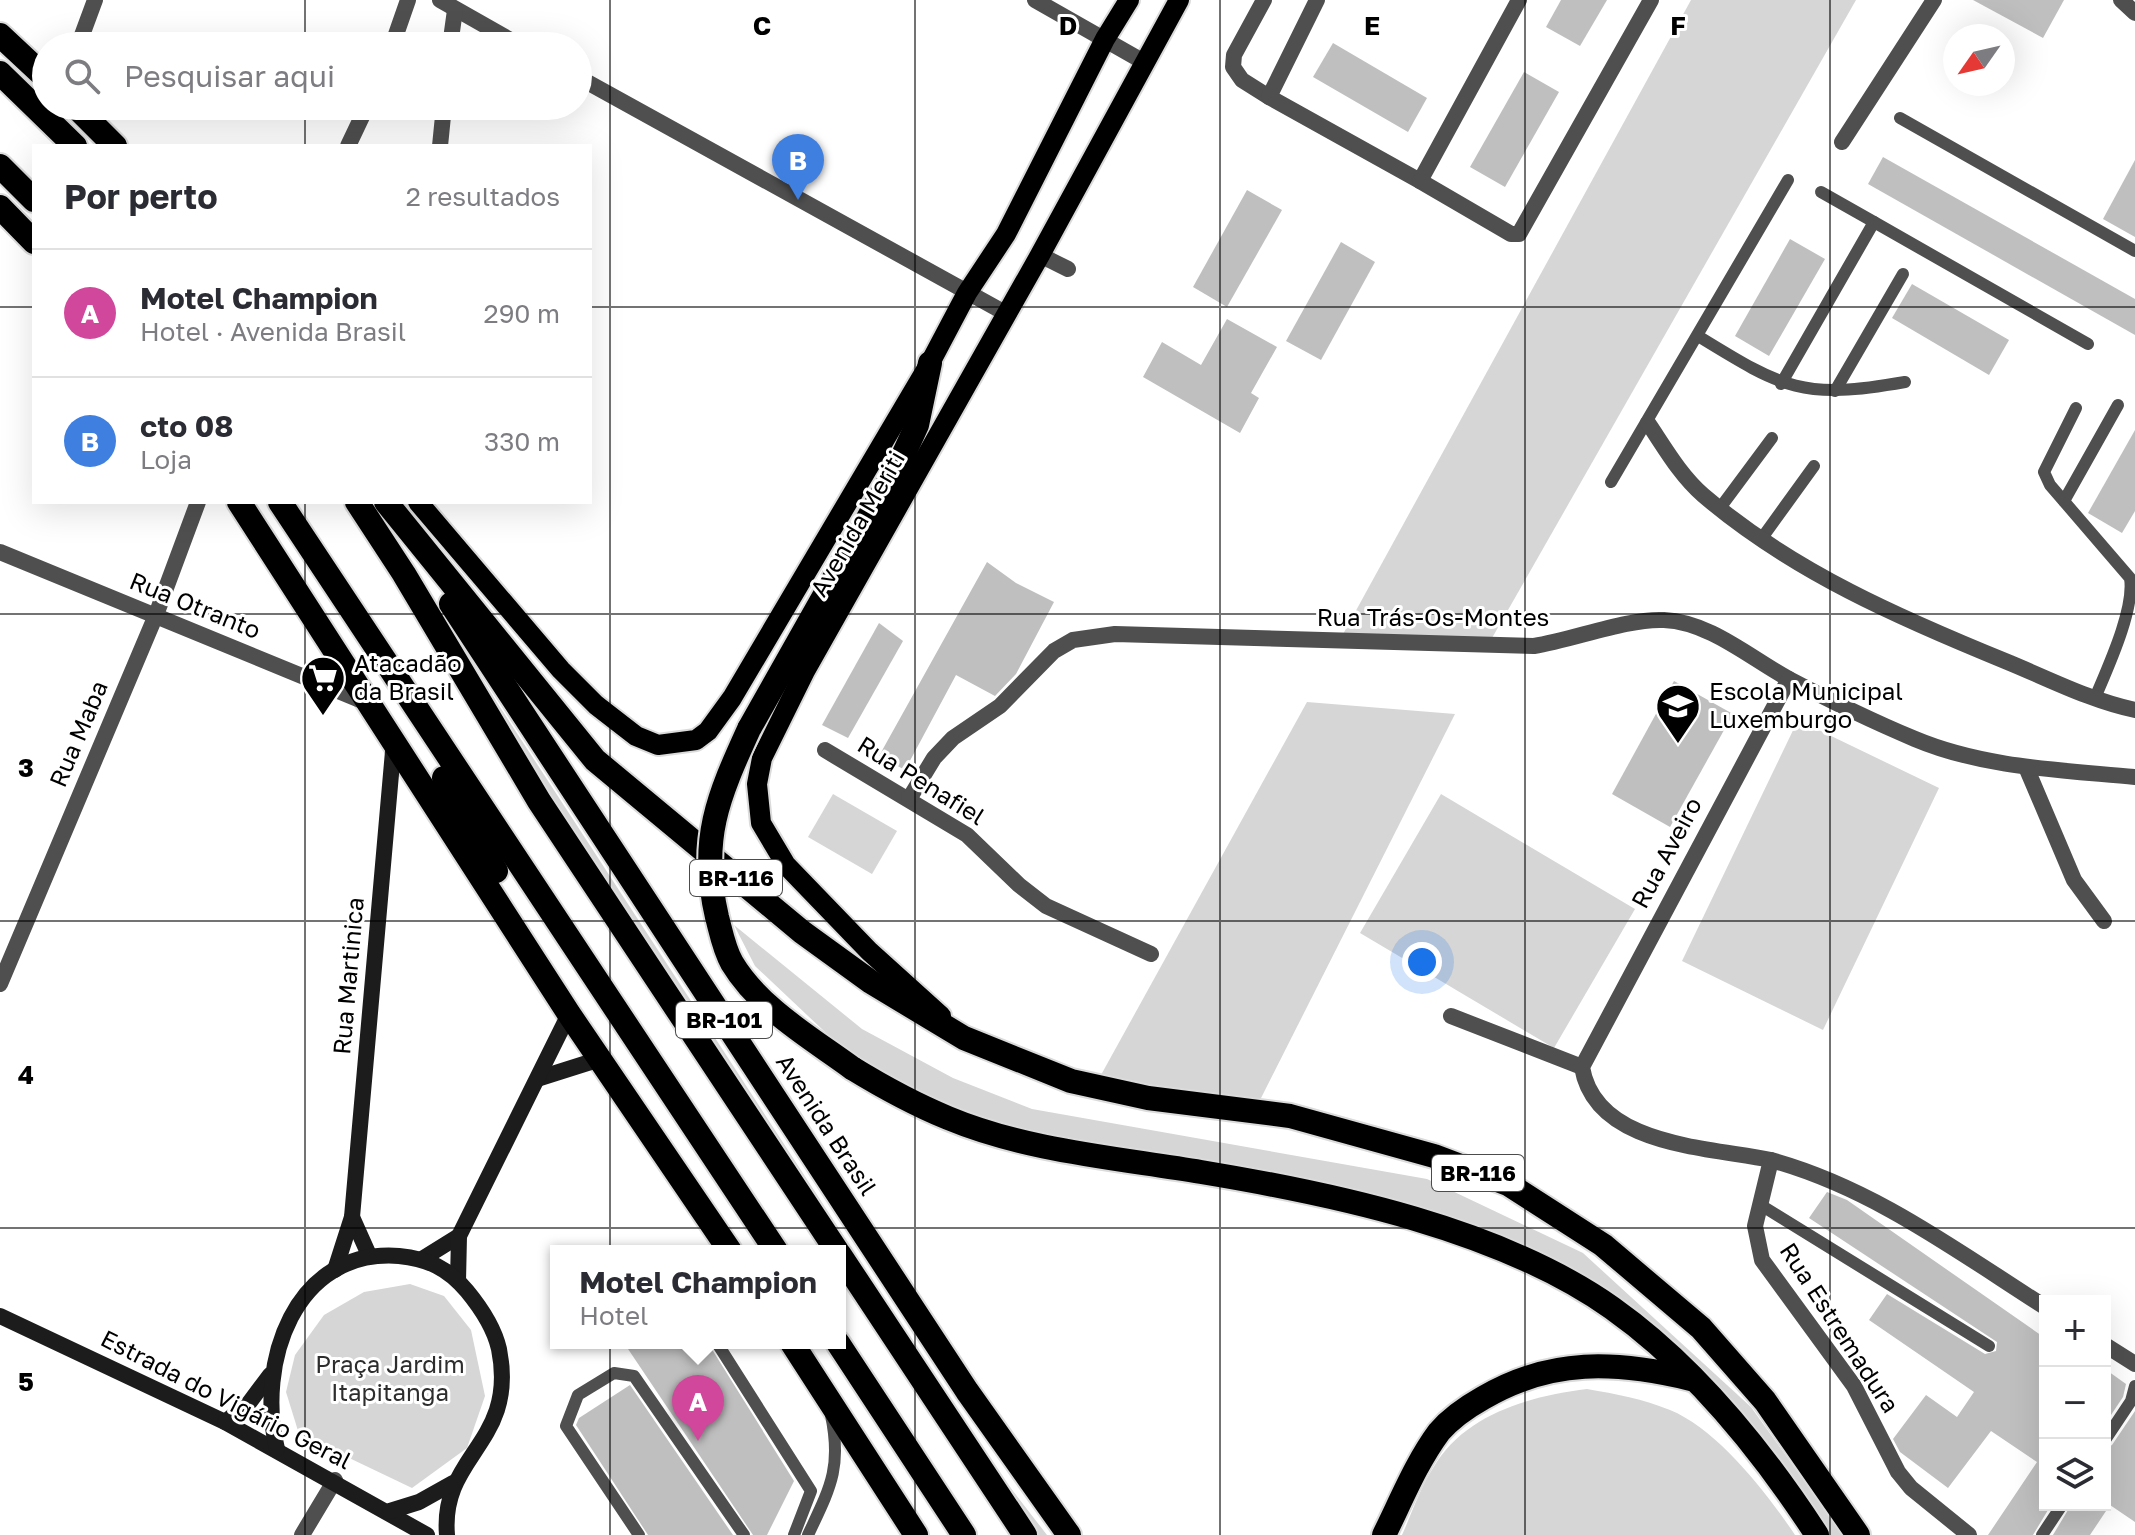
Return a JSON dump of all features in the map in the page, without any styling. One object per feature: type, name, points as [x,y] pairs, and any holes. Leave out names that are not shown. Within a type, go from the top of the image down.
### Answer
[{"type":"highway","points":[[0,35],[32,65]]},
{"type":"highway","points":[[0,73],[32,104]]},
{"type":"highway","points":[[48,120],[73,144]]},
{"type":"highway","points":[[89,120],[113,144]]},
{"type":"highway","points":[[0,166],[32,198]]},
{"type":"highway","points":[[0,207],[32,240]]},
{"type":"highway","points":[[930,363],[917,425],[901,460],[749,729],[721,790],[709,838],[710,886],[723,940],[733,963],[758,994],[852,1068],[894,1094],[950,1119],[1019,1141],[1300,1189],[1478,1240],[1611,1307],[1691,1379],[1780,1478],[1817,1535]]},
{"type":"highway","points":[[240,504],[551,985]]},
{"type":"highway","name":"BR-101","points":[[281,504],[772,1245]]},
{"type":"highway","name":"BR-101","points":[[358,504],[539,801],[834,1245]]},
{"type":"highway","name":"Avenida Brasil","points":[[386,504],[959,1377],[1069,1535]]},
{"type":"highway","name":"BR-116","points":[[387,504],[595,760],[802,932],[871,982],[964,1038],[1071,1081],[1148,1098],[1290,1116],[1434,1156],[1508,1184],[1603,1245],[1701,1328],[1765,1401],[1858,1535]]},
{"type":"highway","name":"BR-101","points":[[364,632],[398,700],[509,894],[551,985],[726,1245]]},
{"type":"highway","name":"BR-101","points":[[846,1264],[1025,1535]]},
{"type":"highway","points":[[796,1349],[916,1535]]},
{"type":"highway","points":[[842,1349],[964,1535]]},
{"type":"highway","points":[[1384,1535],[1420,1462],[1441,1430],[1465,1408],[1509,1383],[1540,1371],[1590,1366],[1641,1367],[1691,1379]]},
{"type":"highway","points":[[894,1500],[909,1535]]},
{"type":"main road","name":"Avenida Meriti","points":[[420,504],[561,670],[616,720],[636,736],[658,745],[680,745],[696,740],[708,731],[732,698],[930,363],[967,293],[1006,234],[1105,39],[1129,0]]},
{"type":"main road","name":"Avenida Meriti","points":[[964,1038],[869,951],[786,865],[761,823],[757,784],[762,758],[805,671],[1040,255],[1179,0]]},
{"type":"street","points":[[83,32],[95,0]]},
{"type":"street","points":[[397,32],[408,0]]},
{"type":"street","points":[[440,0],[495,32]]},
{"type":"street","points":[[1035,0],[1144,62]]},
{"type":"street","points":[[1264,0],[1234,55],[1233,67],[1242,80],[1511,234],[1519,234],[1651,0]]},
{"type":"street","points":[[1269,97],[1317,0]]},
{"type":"street","points":[[1420,181],[1519,0]]},
{"type":"street","points":[[1842,142],[1934,0]]},
{"type":"street","points":[[2121,0],[2135,13]]},
{"type":"street","points":[[452,32],[455,10]]},
{"type":"street","points":[[592,85],[1007,314]]},
{"type":"street","points":[[349,144],[360,120]]},
{"type":"street","points":[[440,144],[443,120]]},
{"type":"street","points":[[1040,255],[1068,269]]},
{"type":"street","points":[[1648,423],[1682,474],[1720,508],[1835,585],[1888,611],[2095,698],[2135,710]]},
{"type":"street","name":"Rua Maba","points":[[0,984],[156,615],[197,504]]},
{"type":"street","name":"Rua Otranto","points":[[0,552],[371,704]]},
{"type":"street","name":"Rua Trás-Os-Montes","points":[[909,799],[934,758],[953,738],[1000,706],[1054,651],[1073,640],[1093,635],[1534,646],[1567,641],[1628,623],[1665,619],[1709,632],[1789,679],[1916,739],[1958,754],[2026,767],[2135,777]]},
{"type":"street","name":"Rua Aveiro","points":[[1585,1059],[1789,679]]},
{"type":"street","name":"Rua Martinica","points":[[335,1270],[352,1217],[394,739]]},
{"type":"street","name":"Rua Penafiel","points":[[825,750],[967,835],[1019,885],[1046,906],[1151,954]]},
{"type":"street","points":[[2026,767],[2074,880],[2104,921]]},
{"type":"street","points":[[458,1281],[459,1236],[540,1078],[569,1014]]},
{"type":"street","points":[[1451,1016],[1585,1059],[1588,1093],[1594,1102],[1606,1115],[1638,1133],[1771,1160],[1833,1180],[1877,1200],[2039,1303]]},
{"type":"street","points":[[540,1078],[600,1059]]},
{"type":"street","name":"Rua Estremadura","points":[[1771,1160],[1759,1204],[1755,1240],[1772,1277],[1854,1386],[1898,1472],[1911,1488],[1969,1535]]},
{"type":"street","name":"Rua Martinica","points":[[352,1217],[369,1255]]},
{"type":"street","points":[[422,1259],[459,1236]]},
{"type":"street","points":[[277,1449],[271,1417],[273,1370],[284,1330],[298,1304],[335,1270],[369,1255],[422,1259],[446,1269],[458,1281],[494,1334],[503,1391],[494,1423],[453,1483],[448,1500],[447,1535]]},
{"type":"street","name":"Estrada do Vigário Geral","points":[[0,1316],[225,1422],[335,1480],[427,1535]]},
{"type":"street","points":[[2111,1349],[2135,1364]]},
{"type":"street","points":[[225,1422],[249,1403],[273,1370]]},
{"type":"street","points":[[302,1535],[335,1480]]},
{"type":"street","points":[[390,1511],[419,1502],[453,1483]]},
{"type":"lane","points":[[1900,118],[2135,251]]},
{"type":"lane","points":[[1611,482],[1788,180]]},
{"type":"lane","points":[[1821,192],[2088,344]]},
{"type":"lane","points":[[1781,384],[1874,222]]},
{"type":"lane","points":[[1835,391],[1903,274]]},
{"type":"lane","points":[[1698,336],[1781,384],[1811,391],[1905,382]]},
{"type":"lane","points":[[2064,501],[2118,405]]},
{"type":"lane","points":[[2076,408],[2044,465],[2046,479],[2130,578],[2133,587],[2130,609],[2095,698]]},
{"type":"lane","points":[[1720,508],[1772,438]]},
{"type":"lane","points":[[1762,538],[1814,466]]},
{"type":"lane","points":[[1759,1204],[1989,1346]]},
{"type":"lane","points":[[721,1349],[811,1491],[809,1503],[794,1535]]},
{"type":"lane","points":[[639,1535],[566,1426],[578,1395],[614,1373],[634,1376],[744,1535]]},
{"type":"lane","points":[[2106,1439],[2131,1401],[2135,1386]]},
{"type":"lane","points":[[808,1535],[835,1475],[837,1450],[827,1396]]},
{"type":"lane","points":[[2042,1535],[2058,1511]]},
{"type":"green space","points":[[1691,0],[1856,0],[1492,638],[1342,636]]},
{"type":"green space","points":[[451,653],[472,664],[992,1464],[1047,1535],[1031,1535],[846,1254],[846,1245],[840,1245]]},
{"type":"green space","points":[[1307,702],[1455,714],[1258,1104],[1096,1084]]},
{"type":"green space","points":[[1798,720],[1939,788],[1823,1030],[1682,961]]},
{"type":"green space","points":[[833,794],[897,831],[872,874],[808,837]]},
{"type":"green space","points":[[1441,794],[1635,909],[1554,1048],[1360,933]]},
{"type":"green space","points":[[734,925],[862,1029],[953,1078],[1032,1109],[1427,1179],[1583,1253],[1751,1407],[1843,1535],[1828,1535],[1804,1493],[1770,1451],[1651,1331],[1496,1242],[985,1127],[859,1064],[755,966]]},
{"type":"green space","name":"Praça Jardim Itapitanga","points":[[410,1284],[444,1296],[471,1330],[485,1396],[467,1448],[412,1488],[299,1434],[286,1392],[295,1355],[324,1315],[364,1292]]},
{"type":"green space","points":[[1587,1389],[1650,1403],[1688,1419],[1740,1464],[1795,1535],[1402,1535],[1428,1476],[1446,1449],[1462,1434],[1480,1421],[1521,1403]]},
{"type":"building","points":[[1561,0],[1607,0],[1580,46],[1546,27]]},
{"type":"building","points":[[1973,0],[2064,0],[2043,38]]},
{"type":"building","points":[[1333,43],[1427,98],[1408,132],[1313,77]]},
{"type":"building","points":[[1524,72],[1559,92],[1505,187],[1470,167]]},
{"type":"building","points":[[1883,157],[2135,299],[2135,335],[1868,184]]},
{"type":"building","points":[[2135,160],[2135,237],[2103,219]]},
{"type":"building","points":[[1247,190],[1282,210],[1227,307],[1193,287]]},
{"type":"building","points":[[1790,239],[1825,259],[1769,356],[1735,336]]},
{"type":"building","points":[[1341,242],[1375,262],[1321,360],[1286,341]]},
{"type":"building","points":[[1912,284],[2009,340],[1989,375],[1892,318]]},
{"type":"building","points":[[1227,319],[1277,347],[1251,393],[1259,398],[1240,433],[1143,377],[1162,342],[1201,365]]},
{"type":"building","points":[[2135,430],[2135,511],[2122,533],[2088,513]]},
{"type":"building","points":[[987,562],[1016,583],[1054,602],[1016,674],[995,696],[956,675],[905,770],[879,756]]},
{"type":"building","points":[[879,623],[903,641],[848,738],[822,725]]},
{"type":"building","points":[[1674,681],[1733,714],[1670,827],[1612,794]]},
{"type":"building","points":[[1827,1192],[1847,1200],[2039,1334],[2039,1511],[2047,1511],[2033,1535],[1988,1535],[2037,1462],[1991,1431],[1948,1488],[1900,1452],[1893,1439],[1926,1395],[1957,1417],[1974,1392],[1869,1320],[1887,1294],[1985,1354],[1996,1351],[1997,1342],[1809,1218]]},
{"type":"building","points":[[628,1349],[712,1349],[794,1481],[767,1535],[753,1535]]},
{"type":"building","points":[[2111,1373],[2126,1384],[2123,1397],[2111,1415]]},
{"type":"building","points":[[630,1385],[733,1535],[648,1535],[576,1425],[579,1418]]},
{"type":"building","points":[[2135,1411],[2135,1522],[2111,1506],[2111,1446]]},
{"type":"building","points":[[2067,1511],[2106,1511],[2090,1535],[2053,1535]]},
{"type":"place","name":"cto 08","points":[[798,200]]},
{"type":"place","name":"Atacadão da Brasil","points":[[323,717]]},
{"type":"place","name":"Escola Municipal Luxemburgo","points":[[1678,745]]},
{"type":"place","name":"Motel Champion","points":[[698,1441]]}]
